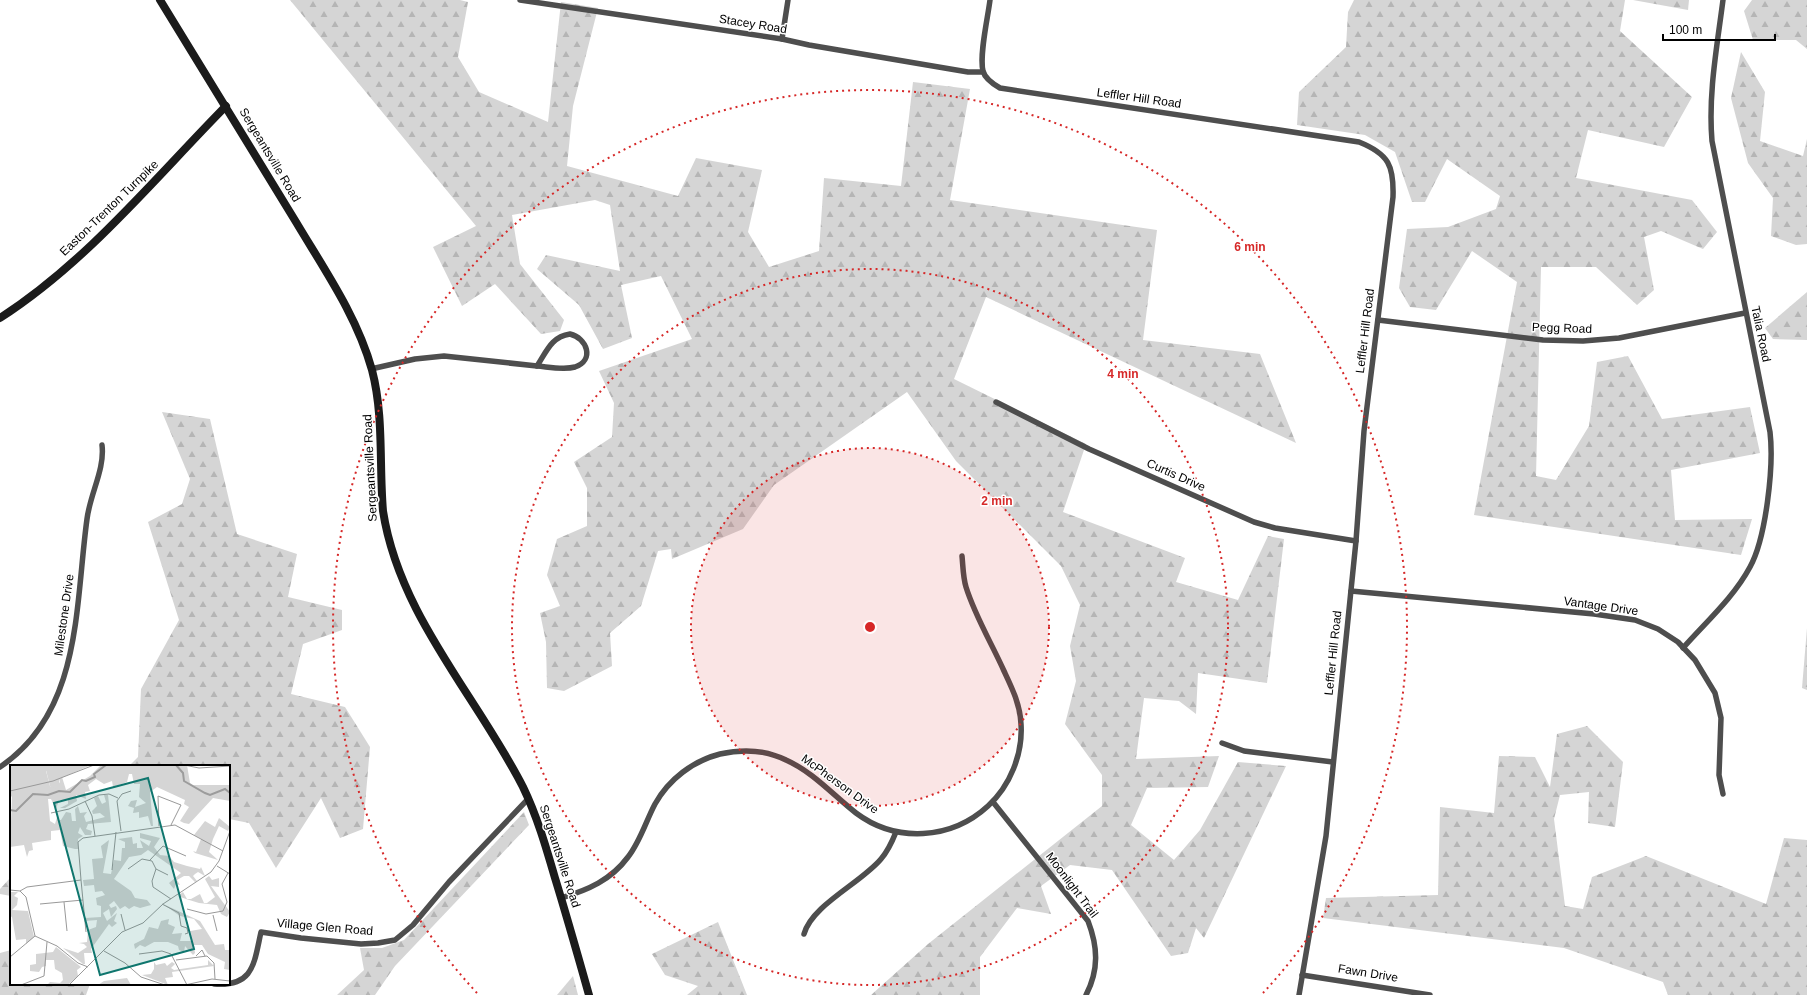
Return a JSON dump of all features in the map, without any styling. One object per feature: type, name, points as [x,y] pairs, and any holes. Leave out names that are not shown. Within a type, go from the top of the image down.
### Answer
[{"type":"main road","name":"Sergeantsville Road","points":[[160,0],[226,106],[340,296],[359,334],[371,369],[380,415],[383,511],[386,529],[397,567],[424,623],[513,769],[528,799],[543,838],[588,995]]},
{"type":"main road","name":"Easton-Trenton Turnpike","points":[[0,318],[35,294],[92,243],[152,184],[226,106]]},
{"type":"street","name":"Stacey Road","points":[[520,0],[782,39],[809,45],[961,70],[983,72]]},
{"type":"street","points":[[782,39],[788,0]]},
{"type":"street","points":[[983,72],[983,55],[990,0]]},
{"type":"street","name":"Talia Road","points":[[1683,648],[1744,577],[1755,557],[1761,534],[1772,472],[1772,444],[1711,135],[1712,84],[1723,0]]},
{"type":"street","name":"Leffler Hill Road","points":[[983,72],[991,83],[1011,90],[1359,142],[1371,146],[1388,161],[1393,184],[1362,450],[1356,541],[1323,856],[1299,995]]},
{"type":"street","name":"Pegg Road","points":[[1378,320],[1543,340],[1583,341],[1620,338],[1745,313]]},
{"type":"street","points":[[371,369],[415,359],[444,356],[537,366],[563,368],[576,367],[585,359],[586,346],[583,340],[577,336],[570,334],[559,336],[552,342],[537,366]]},
{"type":"street","name":"Curtis Drive","points":[[996,402],[1089,449],[1254,522],[1275,528],[1356,541]]},
{"type":"street","name":"Milestone Drive","points":[[0,767],[23,748],[39,729],[52,707],[62,684],[72,647],[88,508],[103,454],[102,445]]},
{"type":"street","name":"McPherson Drive","points":[[561,898],[588,889],[611,876],[629,857],[656,803],[674,780],[694,764],[707,758],[726,753],[744,751],[758,752],[788,760],[807,772],[857,814],[881,827],[896,832],[930,834],[952,830],[972,820],[993,802],[1013,770],[1020,747],[1021,724],[1017,699],[966,588],[962,556]]},
{"type":"street","name":"Vantage Drive","points":[[1351,591],[1622,618],[1635,620],[1658,629],[1683,648],[1703,670],[1715,693],[1721,718],[1719,775],[1723,794]]},
{"type":"street","points":[[1222,743],[1244,751],[1333,762]]},
{"type":"street","name":"Village Glen Road","points":[[230,983],[236,983],[246,976],[253,966],[261,932],[361,944],[388,942],[401,936],[413,925],[448,882],[528,799]]},
{"type":"street","name":"Moonlight Trail","points":[[993,802],[1088,921],[1093,935],[1096,962],[1091,985],[1086,995]]},
{"type":"street","points":[[804,934],[811,918],[880,860],[892,843],[896,832]]},
{"type":"street","name":"Fawn Drive","points":[[1302,975],[1430,995]]},
{"type":"green space","points":[[290,0],[460,0],[468,2],[458,57],[479,92],[548,122],[561,2],[598,8],[573,106],[567,166],[678,196],[696,158],[762,170],[748,232],[769,267],[819,251],[824,178],[901,186],[913,82],[970,89],[950,200],[1157,230],[1143,340],[1260,354],[1296,443],[986,297],[954,379],[1086,444],[1063,512],[1185,558],[1176,582],[1238,600],[1268,536],[1284,539],[1267,683],[1198,673],[1196,714],[1179,701],[1144,698],[1136,759],[1219,756],[1208,787],[1147,788],[1131,825],[1174,860],[1200,830],[1238,762],[1286,766],[1204,938],[1196,928],[1188,953],[1171,956],[1112,870],[1070,865],[1041,886],[1051,914],[1017,908],[980,957],[980,995],[871,995],[928,944],[1102,806],[1102,775],[1065,724],[1076,681],[1070,646],[1080,605],[1061,566],[956,461],[907,392],[774,485],[743,529],[672,559],[671,549],[658,551],[641,606],[610,633],[612,666],[564,691],[547,688],[546,642],[540,613],[560,606],[547,575],[557,539],[587,526],[587,488],[574,462],[612,437],[614,403],[599,371],[692,339],[661,276],[621,285],[632,338],[603,349],[579,305],[537,269],[546,255],[620,271],[610,205],[595,200],[512,215],[520,264],[564,320],[560,331],[541,334],[495,284],[462,306],[433,247],[476,226]]},
{"type":"green space","points":[[1354,0],[1625,0],[1620,31],[1692,97],[1664,147],[1588,130],[1576,178],[1692,200],[1717,232],[1703,249],[1661,231],[1644,237],[1654,290],[1637,305],[1596,267],[1541,267],[1536,476],[1556,480],[1589,426],[1597,362],[1628,356],[1662,419],[1750,407],[1760,453],[1671,470],[1675,520],[1752,519],[1741,555],[1474,515],[1517,282],[1472,251],[1436,310],[1410,307],[1399,288],[1407,229],[1448,227],[1496,209],[1500,196],[1447,159],[1425,202],[1412,202],[1395,152],[1365,135],[1297,125],[1299,92],[1346,47],[1348,12]]},
{"type":"green space","points":[[1633,0],[1689,0],[1688,10]]},
{"type":"green space","points":[[1752,0],[1807,0],[1807,49],[1796,40],[1753,40],[1744,11]]},
{"type":"green space","points":[[1741,52],[1765,92],[1760,141],[1803,156],[1807,139],[1807,244],[1796,245],[1771,236],[1773,198],[1748,163],[1731,98]]},
{"type":"green space","points":[[1807,292],[1807,340],[1773,339],[1765,328]]},
{"type":"green space","points":[[162,412],[210,419],[237,534],[297,554],[288,597],[342,610],[342,630],[303,644],[291,694],[345,707],[370,747],[363,829],[340,838],[321,798],[276,868],[249,823],[230,819],[230,765],[130,765],[138,757],[141,689],[179,620],[148,522],[182,504],[190,479]]},
{"type":"green space","points":[[1807,628],[1807,690],[1802,688]]},
{"type":"green space","points":[[1587,726],[1623,762],[1615,827],[1588,823],[1589,792],[1560,795],[1554,819],[1565,906],[1583,909],[1592,877],[1646,856],[1766,904],[1784,838],[1807,840],[1807,995],[1668,995],[1663,982],[1564,948],[1323,918],[1326,898],[1438,895],[1440,807],[1494,813],[1499,756],[1535,757],[1550,787],[1557,734]]},
{"type":"green space","points":[[524,812],[529,825],[395,966],[375,995],[337,995],[364,970],[360,948],[382,948],[404,940]]},
{"type":"green space","points":[[10,878],[10,896],[0,894],[0,889]]},
{"type":"green space","points":[[718,922],[747,995],[687,995],[698,986],[665,975],[652,954]]},
{"type":"green space","points":[[10,950],[10,985],[90,985],[86,995],[0,995],[0,953]]},
{"type":"green space","points":[[573,976],[578,995],[557,995]]}]
